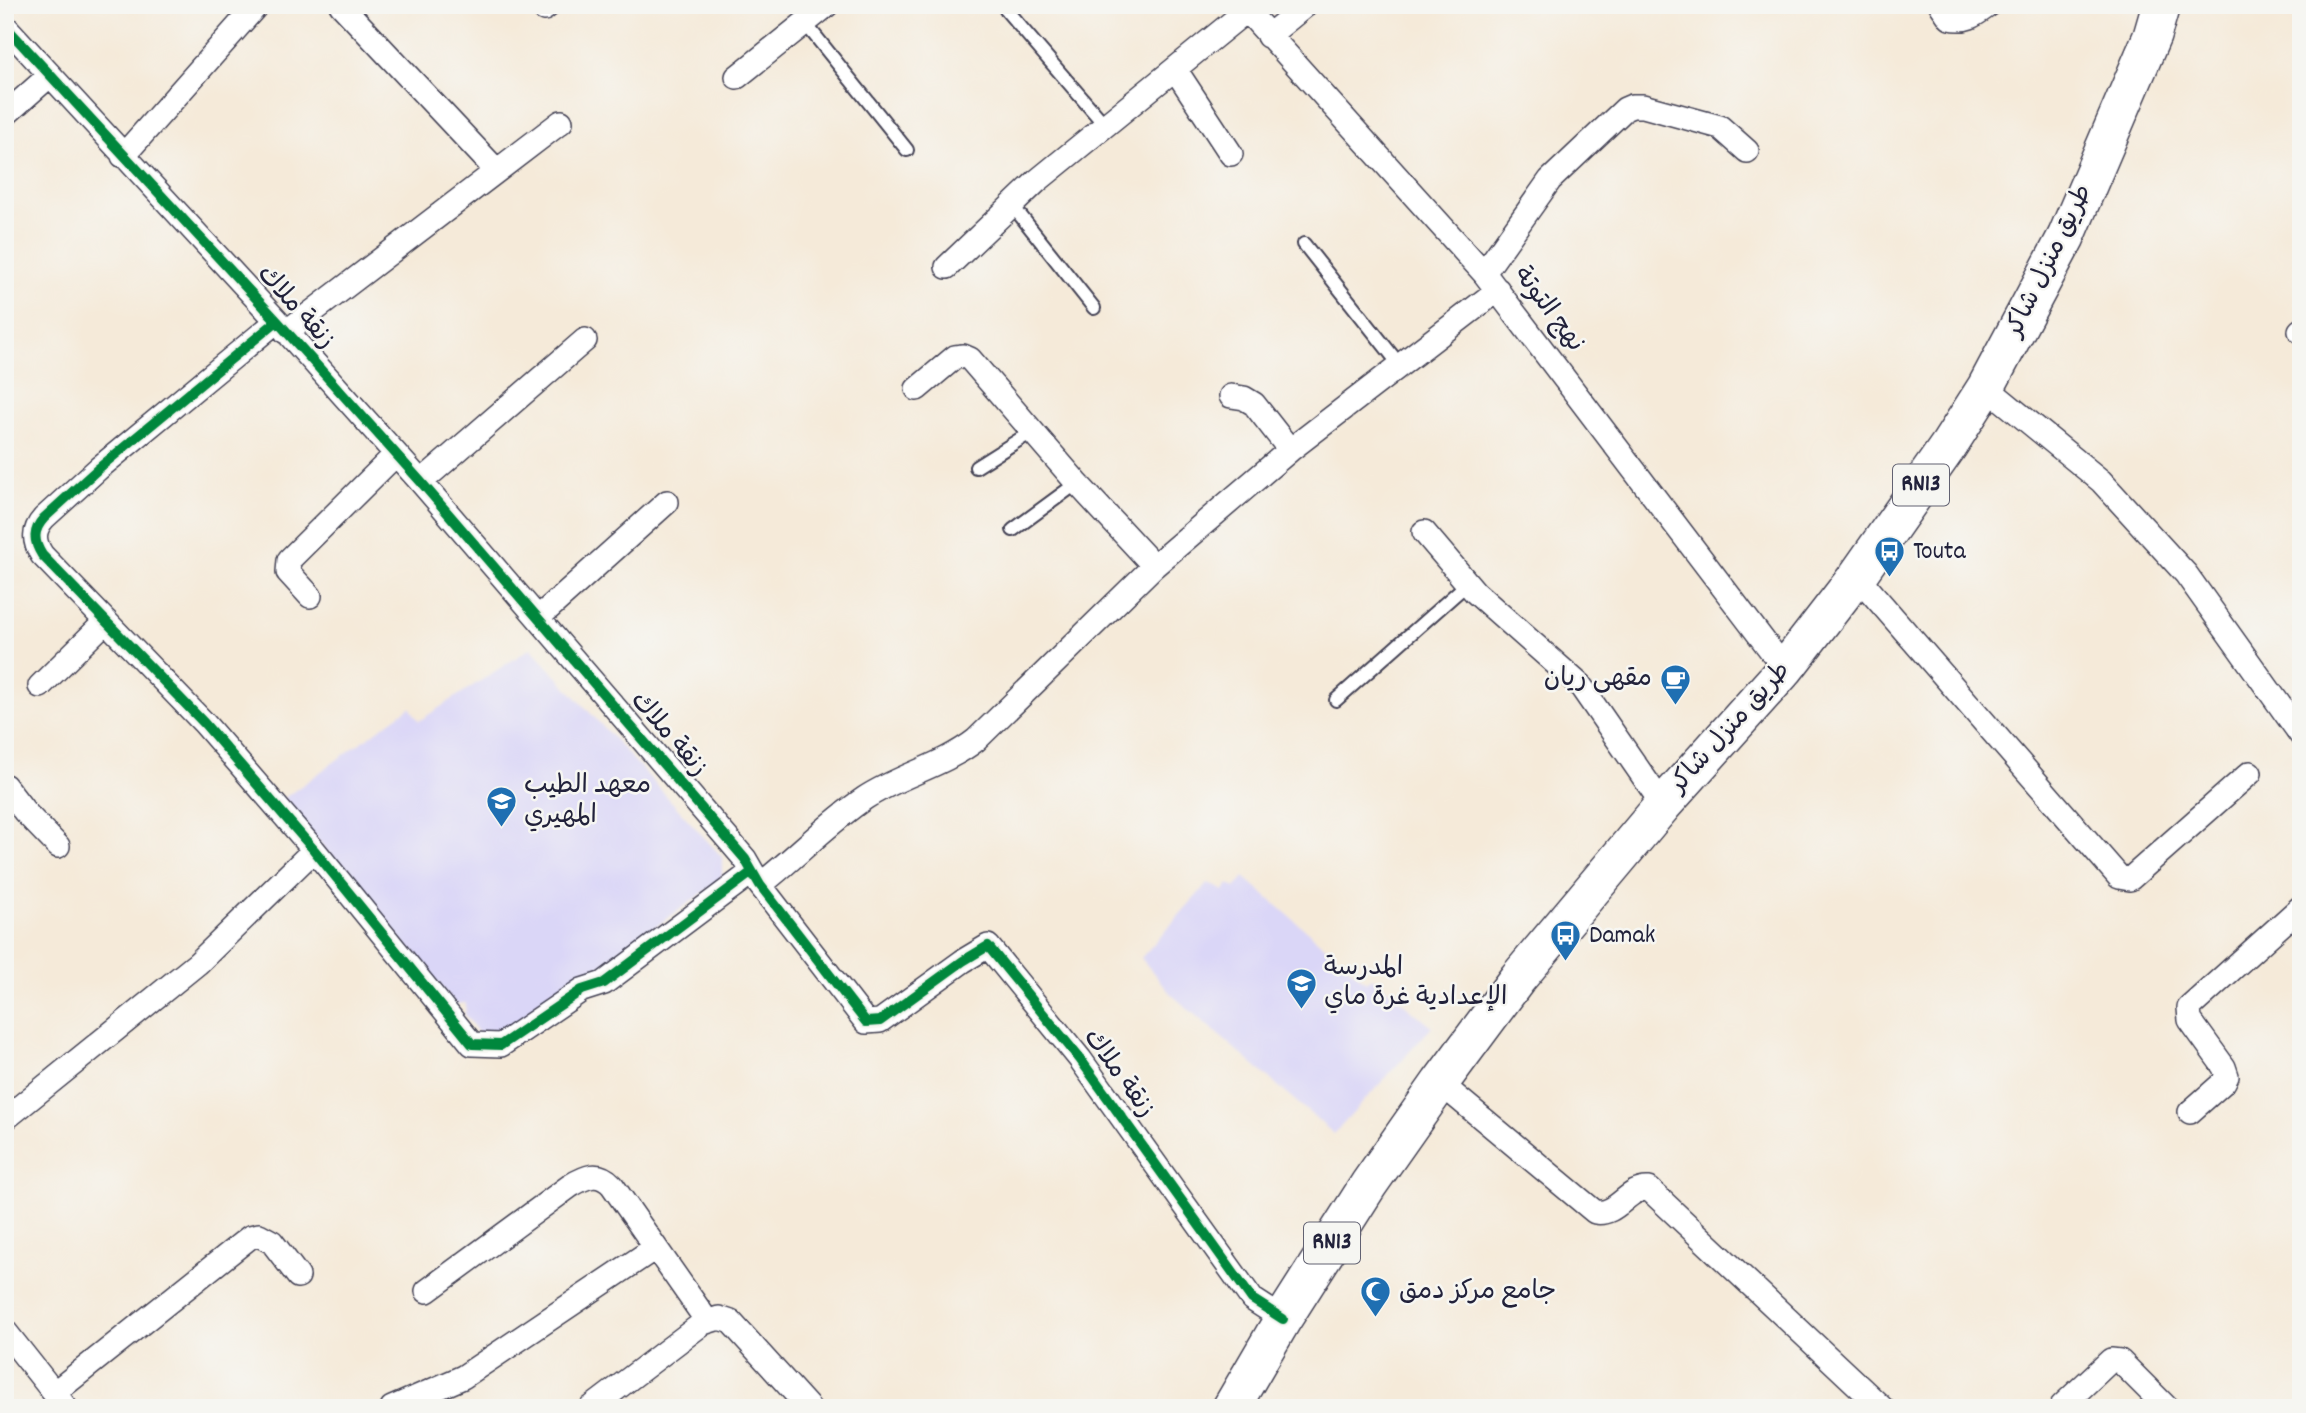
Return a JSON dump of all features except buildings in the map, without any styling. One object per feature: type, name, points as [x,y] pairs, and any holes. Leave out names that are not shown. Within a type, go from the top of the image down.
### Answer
[{"type":"main road","name":"طريق منزل شاكر","points":[[1230,1408],[1369,1184],[1440,1083],[1518,978],[1663,805],[1785,669],[1857,576],[1986,387],[2066,237],[2152,36],[2161,5]]},
{"type":"street","points":[[123,156],[257,5]]},
{"type":"street","points":[[341,5],[496,170]]},
{"type":"street","points":[[737,77],[827,5]]},
{"type":"street","points":[[1268,36],[1306,5]]},
{"type":"street","points":[[1941,5],[1951,18],[1961,20],[1970,18],[1989,5]]},
{"type":"street","points":[[947,267],[1037,181],[1175,69],[1244,8]]},
{"type":"street","name":"نهج التوتة","points":[[1244,8],[1491,281],[1785,669]]},
{"type":"street","name":"زنقة ملاك","points":[[5,26],[421,482],[745,859],[756,878],[866,1022],[880,1021],[988,946],[1080,1059],[1252,1299],[1283,1319]]},
{"type":"street","points":[[1175,69],[1231,154]]},
{"type":"street","points":[[5,115],[49,76]]},
{"type":"street","points":[[561,122],[281,327],[99,468],[37,525],[34,536],[42,555],[204,723],[314,849],[472,1044],[501,1045],[582,989],[604,983],[867,797],[948,758],[976,740],[1154,566],[1290,450],[1399,364],[1491,281],[1550,180],[1625,109],[1643,106],[1720,127],[1747,151]]},
{"type":"street","points":[[421,482],[585,340]]},
{"type":"street","points":[[917,389],[955,357],[967,356],[1154,566]]},
{"type":"street","points":[[1986,387],[2101,481],[2186,574],[2301,735]]},
{"type":"street","points":[[1230,396],[1244,398],[1254,404],[1290,450]]},
{"type":"street","points":[[310,596],[288,572],[289,560],[396,454]]},
{"type":"street","points":[[538,618],[667,502]]},
{"type":"street","points":[[1424,532],[1467,584],[1580,685],[1663,805]]},
{"type":"street","points":[[1857,576],[2119,877],[2130,879],[2250,773]]},
{"type":"street","points":[[40,685],[106,621]]},
{"type":"street","points":[[5,786],[24,812],[58,846]]},
{"type":"street","points":[[5,1119],[198,963],[314,849]]},
{"type":"street","points":[[2190,1112],[2224,1082],[2227,1076],[2224,1066],[2190,1020],[2189,1008],[2301,906]]},
{"type":"street","points":[[1440,1083],[1595,1212],[1609,1212],[1637,1190],[1648,1189],[1882,1408]]},
{"type":"street","points":[[427,1291],[570,1186],[595,1175],[601,1176],[612,1185],[707,1321]]},
{"type":"street","points":[[5,1331],[60,1400],[250,1237],[259,1235],[272,1242],[298,1276]]},
{"type":"street","points":[[392,1408],[463,1377],[655,1248]]},
{"type":"street","points":[[591,1408],[707,1321],[719,1318],[731,1322],[809,1408]]},
{"type":"street","points":[[2062,1406],[2115,1359],[2167,1408]]},
{"type":"lane","points":[[1006,10],[1105,125]]},
{"type":"lane","points":[[805,23],[907,150]]},
{"type":"lane","points":[[1012,205],[1094,308]]},
{"type":"lane","points":[[1304,244],[1399,364]]},
{"type":"lane","points":[[976,467],[1032,430]]},
{"type":"lane","points":[[1013,530],[1077,482]]},
{"type":"lane","points":[[1336,700],[1467,584]]},
{"type":"shaded area","name":"معهد الطيب المهيري","points":[[531,648],[722,857],[722,879],[503,1037],[480,1035],[465,1015],[466,1003],[455,1004],[283,799],[410,707],[419,721]]},
{"type":"shaded area","name":"المدرسة الإعدادية غرة ماي","points":[[1244,877],[1366,982],[1372,977],[1432,1027],[1334,1134],[1171,994],[1141,958],[1208,883],[1224,891],[1229,884],[1235,888]]},
{"type":"cycle path","points":[[5,26],[277,321],[421,482],[745,859],[760,885],[866,1022],[880,1021],[988,946],[1080,1059],[1252,1299],[1283,1319]]},
{"type":"cycle path","points":[[277,321],[99,468],[44,518],[36,536],[42,555],[204,723],[314,850],[472,1044],[501,1045],[582,990],[604,983],[752,872]]},
{"type":"place","name":"Touta","points":[[1890,579]]},
{"type":"place","name":"مقهى ريان","points":[[1675,706]]},
{"type":"place","name":"معهد الطيب المهيري","points":[[501,828]]},
{"type":"place","name":"Damak","points":[[1566,963]]},
{"type":"place","name":"المدرسة الإعدادية غرة ماي","points":[[1301,1010]]},
{"type":"place","name":"جامع مركز دمق","points":[[1376,1319]]}]
